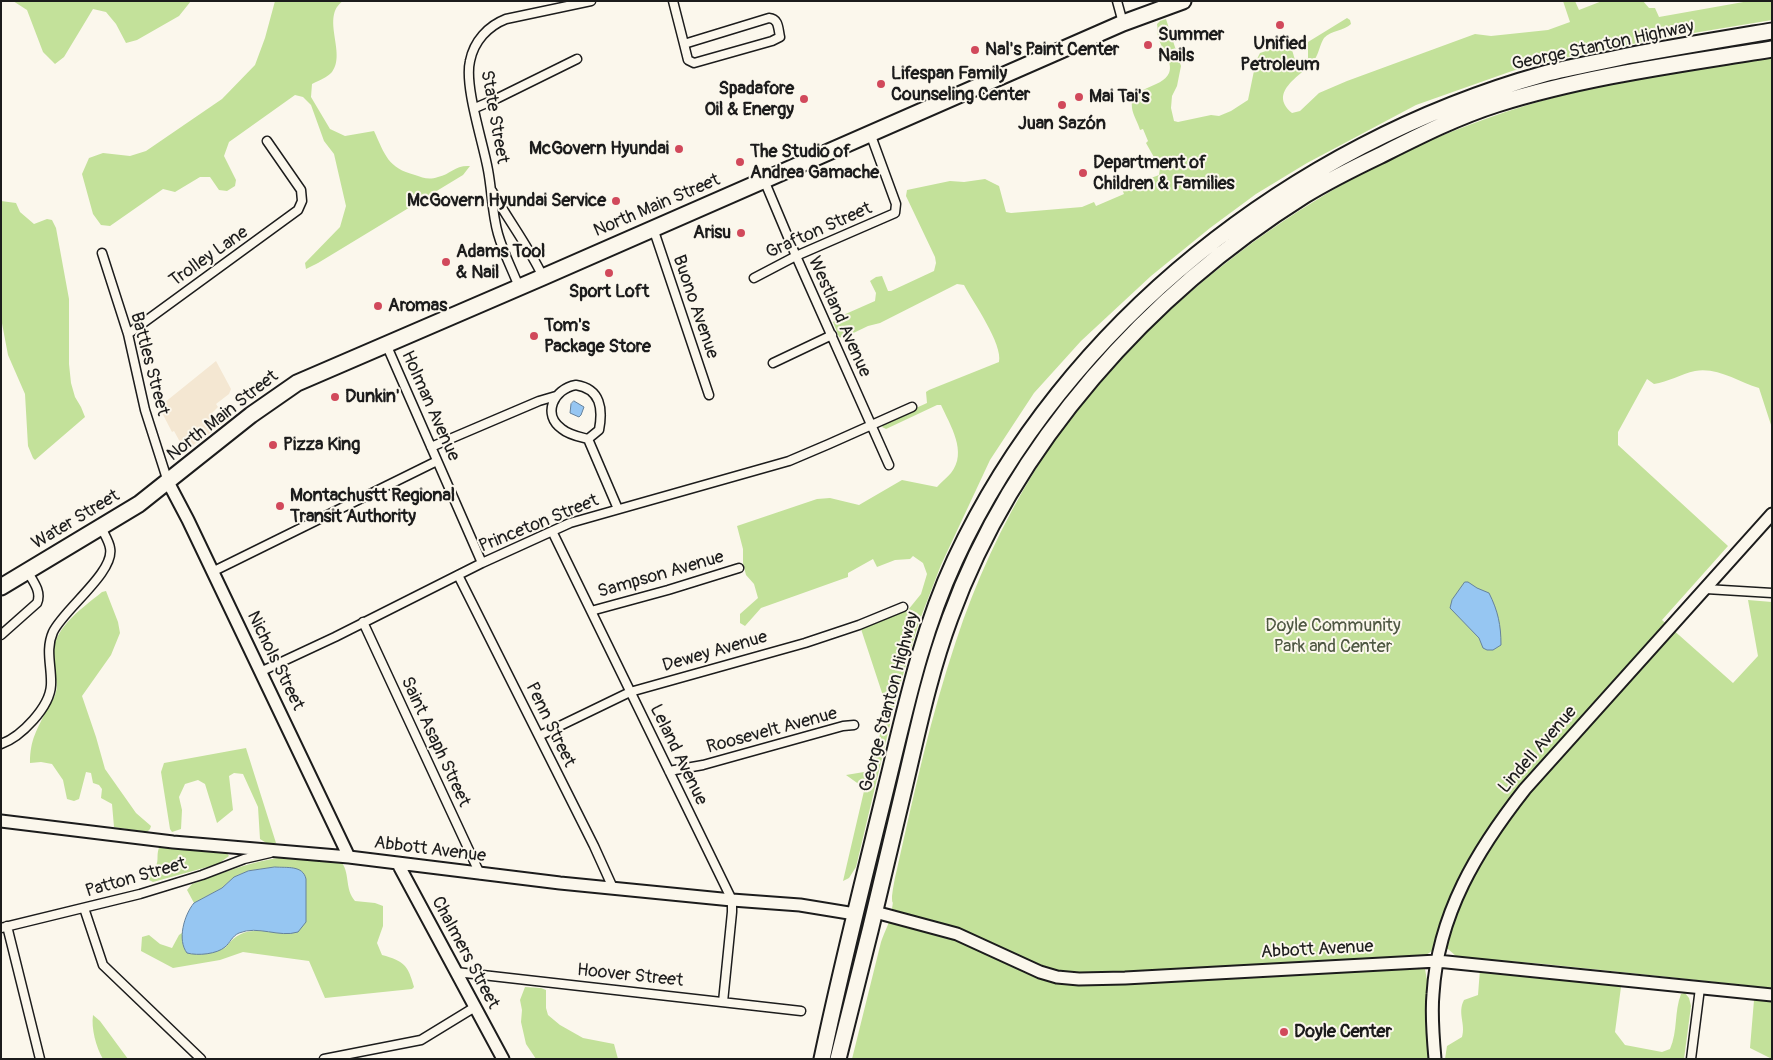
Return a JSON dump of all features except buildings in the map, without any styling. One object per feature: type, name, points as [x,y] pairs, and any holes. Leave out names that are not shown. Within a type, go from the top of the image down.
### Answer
[{"type":"highway","name":"North Main Street","points":[[168,482],[255,412],[297,383],[1123,23],[1183,1]]},
{"type":"highway","name":"George Stanton Highway","points":[[822,1059],[855,914],[919,656],[933,613],[954,562],[995,484],[1062,388],[1127,316],[1166,280],[1212,243],[1284,191],[1352,152],[1420,119],[1488,92],[1546,74],[1658,51],[1772,31]]},
{"type":"highway","name":"George Stanton Highway","points":[[838,1059],[919,724],[938,653],[950,618],[976,555],[1029,464],[1070,406],[1137,330],[1177,291],[1260,225],[1308,193],[1427,132],[1494,105],[1547,91],[1597,79],[1772,49]]},
{"type":"highway","name":"Water Street","points":[[1,587],[139,504],[168,482]]},
{"type":"street","name":"State Street","points":[[519,287],[493,217],[491,189],[470,86],[470,60],[479,41],[496,23],[506,19],[591,1]]},
{"type":"street","points":[[673,1],[688,60],[694,63],[772,41],[780,36],[777,22],[773,18],[768,18],[684,44]]},
{"type":"street","points":[[1117,1],[1123,23]]},
{"type":"street","points":[[475,108],[578,59]]},
{"type":"street","name":"Grafton Street","points":[[754,278],[796,256],[890,216],[896,211],[896,204],[870,133]]},
{"type":"street","name":"Trolley Lane","points":[[128,334],[298,210],[302,201],[300,190],[267,141]]},
{"type":"street","name":"Westland Avenue","points":[[764,180],[889,465]]},
{"type":"street","points":[[491,189],[503,211],[533,256],[543,277]]},
{"type":"street","name":"Buono Avenue","points":[[653,228],[709,395]]},
{"type":"street","name":"Battles Street","points":[[102,253],[128,334],[145,410],[168,482]]},
{"type":"street","points":[[773,363],[832,336]]},
{"type":"street","name":"Holman Avenue","points":[[386,344],[482,563]]},
{"type":"street","points":[[576,385],[590,390],[596,395],[601,409],[600,426],[597,433],[588,439],[570,434],[557,425],[552,411],[556,396],[561,390],[576,385]]},
{"type":"street","points":[[431,447],[539,401],[556,396]]},
{"type":"street","name":"Princeton Street","points":[[260,672],[482,563],[570,523],[773,466],[829,444],[912,407]]},
{"type":"street","points":[[588,439],[618,509]]},
{"type":"street","points":[[212,572],[437,461]]},
{"type":"street","name":"Nichols Street","points":[[168,482],[349,857]]},
{"type":"street","name":"Lindell Avenue","points":[[1435,1059],[1433,995],[1437,961],[1443,933],[1456,897],[1474,864],[1504,816],[1525,789],[1772,514]]},
{"type":"street","points":[[1,744],[12,740],[27,726],[49,696],[51,687],[49,645],[53,633],[59,622],[101,574],[110,557],[111,550],[101,527]]},
{"type":"street","name":"Leland Avenue","points":[[552,531],[732,900],[723,1002]]},
{"type":"street","name":"Sampson Avenue","points":[[591,611],[739,568]]},
{"type":"street","points":[[1,635],[37,603],[38,591],[27,571]]},
{"type":"street","name":"Penn Street","points":[[458,575],[600,858],[613,888]]},
{"type":"street","points":[[1706,589],[1772,593]]},
{"type":"street","name":"Dewey Avenue","points":[[539,736],[630,692],[805,643],[859,625],[903,607]]},
{"type":"street","name":"Saint Asaph Street","points":[[363,622],[480,874]]},
{"type":"street","name":"Roosevelt Avenue","points":[[669,771],[703,765],[834,728],[854,725]]},
{"type":"street","name":"Abbott Avenue","points":[[1,821],[173,842],[349,857],[480,874],[732,900],[800,905],[855,914]]},
{"type":"street","name":"Patton Street","points":[[4,927],[140,894],[202,875],[244,859],[277,852]]},
{"type":"street","name":"Chalmers Street","points":[[398,864],[503,1059]]},
{"type":"street","points":[[84,908],[103,965],[200,1059]]},
{"type":"street","name":"Abbott Avenue","points":[[875,912],[956,934],[1040,972],[1057,977],[1125,978],[1437,961],[1772,996]]},
{"type":"street","points":[[4,927],[40,1059]]},
{"type":"street","name":"Hoover Street","points":[[456,972],[802,1011]]},
{"type":"street","points":[[1691,1059],[1700,988]]},
{"type":"street","points":[[324,1059],[421,1040],[475,1007]]},
{"type":"shaded area","points":[[216,361],[231,389],[229,394],[216,404],[218,407],[210,415],[213,431],[185,451],[174,431],[172,432],[159,407]]},
{"type":"green space","points":[[13,1],[191,1],[179,16],[137,40],[126,43],[116,24],[106,12],[93,9],[64,57],[55,64],[43,52],[27,10]]},
{"type":"green space","points":[[275,1],[343,1],[337,8],[333,25],[337,55],[336,64],[330,74],[312,84],[311,97],[330,129],[345,136],[374,131],[385,154],[393,164],[399,169],[423,178],[435,178],[457,168],[470,166],[463,175],[306,269],[305,263],[340,227],[346,206],[334,154],[324,141],[311,105],[303,97],[295,95],[229,142],[224,156],[236,180],[235,186],[227,191],[219,190],[210,177],[200,177],[175,192],[163,189],[110,226],[101,225],[93,214],[82,174],[89,158],[103,153],[130,156],[146,151],[222,99],[255,65]]},
{"type":"green space","points":[[1563,1],[1575,1],[1579,10],[1602,1],[1643,1],[1649,8],[1655,8],[1659,17],[1749,1],[1772,1],[1772,20],[1657,39],[1549,61],[1512,71],[1416,105],[1307,163],[1256,194],[1210,228],[1151,276],[1081,341],[1034,393],[990,460],[941,565],[919,622],[897,695],[856,867],[849,878],[843,881],[864,791],[860,785],[846,775],[870,771],[887,708],[861,629],[908,610],[921,594],[927,574],[923,563],[913,556],[910,559],[895,560],[877,567],[873,559],[848,573],[848,577],[761,608],[745,626],[740,623],[740,614],[758,598],[754,584],[746,575],[743,563],[743,549],[737,526],[817,499],[830,498],[859,505],[902,480],[937,487],[956,465],[958,448],[956,439],[941,405],[937,405],[886,429],[882,427],[885,422],[927,403],[926,392],[929,390],[999,362],[999,354],[992,334],[964,285],[957,284],[880,323],[868,326],[843,338],[839,337],[833,322],[841,316],[875,301],[876,293],[870,281],[876,277],[882,276],[888,291],[891,291],[934,271],[935,257],[906,196],[907,190],[950,181],[964,182],[985,179],[999,186],[1006,212],[1011,213],[1082,207],[1094,202],[1096,206],[1124,194],[1122,189],[1159,175],[1160,168],[1146,143],[1148,141],[1143,129],[1140,130],[1133,113],[1132,101],[1141,91],[1160,82],[1169,73],[1170,64],[1159,40],[1157,24],[1166,19],[1181,66],[1177,86],[1172,96],[1171,108],[1174,121],[1178,122],[1211,115],[1219,116],[1231,111],[1248,100],[1256,61],[1260,53],[1290,43],[1295,60],[1299,65],[1303,64],[1308,58],[1308,42],[1347,18],[1351,24],[1330,33],[1324,38],[1315,59],[1285,90],[1283,98],[1285,105],[1292,113],[1300,111],[1319,93],[1475,34],[1491,36],[1548,30],[1570,22]]},
{"type":"green space","name":"Doyle Community Park and Center","points":[[1772,57],[1772,428],[1759,388],[1720,373],[1703,370],[1654,384],[1647,379],[1618,432],[1618,445],[1728,546],[1662,620],[1733,683],[1758,656],[1748,600],[1772,602],[1772,988],[1544,964],[1457,957],[1448,949],[1432,951],[1426,955],[1425,969],[1430,1059],[852,1059],[881,942],[890,918],[895,879],[931,726],[963,619],[1000,533],[1034,472],[1073,416],[1118,362],[1169,311],[1224,264],[1283,222],[1344,184],[1406,151],[1487,118],[1560,96],[1635,79]]},
{"type":"green space","points":[[1,201],[16,203],[20,212],[34,224],[47,219],[52,220],[56,228],[69,299],[69,364],[71,383],[75,397],[85,417],[35,460],[28,446],[25,394],[8,355],[1,318]]},
{"type":"green space","points":[[106,591],[118,622],[120,633],[111,655],[82,696],[105,769],[136,813],[151,826],[147,832],[114,827],[112,804],[101,798],[102,789],[99,785],[93,783],[91,773],[86,772],[79,799],[74,801],[67,799],[63,780],[52,764],[30,763],[31,747],[35,735],[55,696],[57,688],[52,661],[56,639],[76,613],[102,592]]},
{"type":"green space","points":[[246,748],[276,843],[268,844],[260,839],[258,807],[243,774],[234,773],[229,776],[233,810],[217,823],[205,784],[198,780],[185,784],[179,797],[182,810],[181,829],[172,832],[161,772],[164,763]]},
{"type":"green space","points":[[160,845],[222,851],[226,852],[229,856],[218,864],[153,882],[149,880],[149,875],[156,866]]},
{"type":"green space","points":[[287,857],[340,860],[355,901],[375,903],[383,906],[383,926],[377,943],[382,955],[395,959],[404,965],[410,974],[414,987],[412,989],[325,998],[309,961],[243,952],[220,960],[173,968],[141,951],[142,937],[149,935],[160,944],[172,948],[182,933],[186,951],[192,954],[225,948],[237,936],[250,931],[282,933],[291,868],[275,867],[248,871],[234,877],[222,888],[194,903],[187,890],[192,884],[238,868],[262,861]]},
{"type":"green space","points":[[1480,969],[1616,983],[1621,987],[1615,1032],[1625,1045],[1662,1052],[1670,1049],[1674,1035],[1677,1008],[1681,994],[1685,993],[1689,998],[1691,1006],[1684,1059],[1445,1059],[1447,1046],[1462,1037],[1462,1005],[1464,1000],[1478,995]]},
{"type":"green space","points":[[525,987],[546,990],[548,1015],[560,1025],[583,1038],[614,1044],[618,1059],[536,1059],[526,1044],[521,1022],[522,1010],[520,1000]]},
{"type":"green space","points":[[1754,1000],[1772,1002],[1772,1059],[1750,1048]]},
{"type":"green space","points":[[93,1015],[100,1021],[128,1059],[103,1059],[95,1037]]},
{"type":"water","points":[[574,401],[584,407],[579,417],[570,413],[571,404]]},
{"type":"water","points":[[1465,582],[1489,593],[1497,612],[1501,645],[1493,650],[1483,648],[1479,638],[1450,608],[1452,600]]},
{"type":"water","points":[[275,867],[298,869],[302,871],[306,879],[306,922],[298,932],[283,934],[254,930],[246,931],[237,934],[225,947],[212,953],[187,953],[182,941],[182,935],[187,914],[194,903],[222,888],[234,877],[248,871]]},
{"type":"place","name":"Unified Petroleum","points":[[1280,25]]},
{"type":"place","name":"Summer Nails","points":[[1148,45]]},
{"type":"place","name":"Nal's Paint Center","points":[[975,50]]},
{"type":"place","name":"Lifespan Family Counseling Center","points":[[881,84]]},
{"type":"place","name":"Mai Tai's","points":[[1079,97]]},
{"type":"place","name":"Spadafore Oil & Energy","points":[[804,99]]},
{"type":"place","name":"Juan Sazón","points":[[1062,105]]},
{"type":"place","name":"McGovern Hyundai","points":[[679,149]]},
{"type":"place","name":"The Studio of Andrea Gamache","points":[[740,162]]},
{"type":"place","name":"Department of Children & Families","points":[[1083,173]]},
{"type":"place","name":"McGovern Hyundai Service","points":[[616,201]]},
{"type":"place","name":"Arisu","points":[[741,233]]},
{"type":"place","name":"Adams Tool & Nail","points":[[446,262]]},
{"type":"place","name":"Sport Loft","points":[[609,273]]},
{"type":"place","name":"Aromas","points":[[378,306]]},
{"type":"place","name":"Tom's Package Store","points":[[534,336]]},
{"type":"place","name":"Dunkin'","points":[[335,397]]},
{"type":"place","name":"Pizza King","points":[[273,445]]},
{"type":"place","name":"Montachustt Regional Transit Authority","points":[[280,506]]},
{"type":"place","name":"Doyle Center","points":[[1284,1032]]}]
